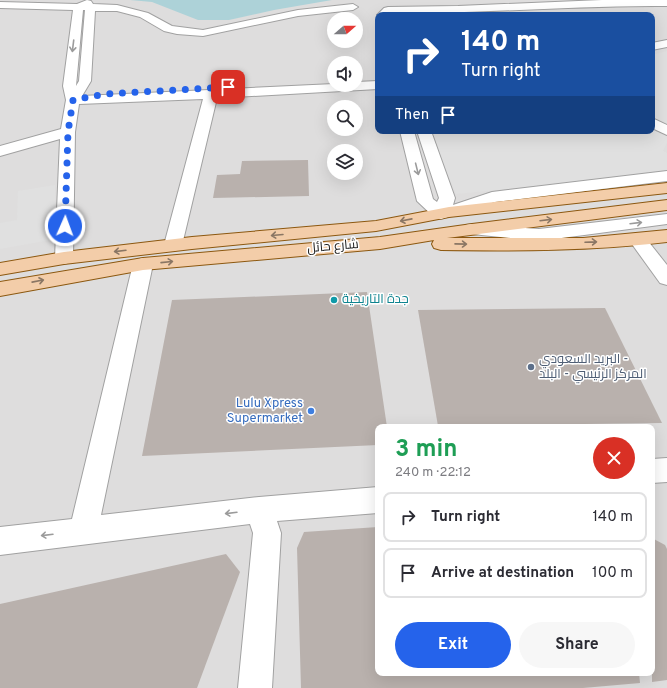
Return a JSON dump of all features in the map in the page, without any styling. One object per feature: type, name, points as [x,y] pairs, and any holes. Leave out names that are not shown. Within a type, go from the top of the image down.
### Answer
[{"type":"main road","name":"شارع حائل","points":[[0,269],[64,258],[173,245],[376,226],[445,213],[667,188]]},
{"type":"main road","name":"شارع حائل","points":[[0,289],[143,264],[380,243],[472,229],[667,205]]},
{"type":"main road","points":[[380,243],[513,245],[638,240],[667,236]]},
{"type":"street","points":[[0,0],[127,10],[144,15],[173,30],[203,33],[353,3],[381,12],[597,2],[667,3]]},
{"type":"street","points":[[400,0],[440,4],[534,0]]},
{"type":"street","points":[[381,12],[400,8],[403,6],[400,0]]},
{"type":"street","points":[[0,5],[85,6]]},
{"type":"street","points":[[64,258],[68,132],[73,100],[69,86],[85,6]]},
{"type":"street","points":[[655,47],[667,43]]},
{"type":"street","points":[[363,79],[375,78]]},
{"type":"street","points":[[73,100],[106,94],[327,80]]},
{"type":"street","points":[[73,100],[105,100],[375,85]]},
{"type":"street","points":[[173,245],[211,94]]},
{"type":"street","points":[[655,124],[667,131]]},
{"type":"street","points":[[0,144],[44,133],[68,132]]},
{"type":"street","points":[[0,151],[68,132]]},
{"type":"street","points":[[408,134],[425,201],[445,213],[492,197],[667,176]]},
{"type":"street","points":[[425,134],[447,198],[445,213]]},
{"type":"street","points":[[472,229],[539,235],[667,219]]},
{"type":"street","points":[[638,240],[667,278]]},
{"type":"street","points":[[83,531],[143,264]]},
{"type":"street","points":[[655,472],[667,470]]},
{"type":"street","points":[[0,541],[83,531],[263,521],[375,501]]},
{"type":"street","points":[[255,688],[263,521]]},
{"type":"shaded area","name":"جدة التاريخية","points":[[0,0],[667,0],[667,688],[0,688]]},
{"type":"shaded area","points":[[667,51],[667,143],[663,151],[667,153],[667,173],[456,194],[435,144],[433,134],[655,134],[655,54]]},
{"type":"shaded area","points":[[55,185],[56,239],[0,249],[0,223],[17,220],[18,191]]},
{"type":"water","points":[[130,0],[332,0],[274,10],[229,20],[198,20],[152,2]]},
{"type":"building","points":[[308,160],[309,196],[213,198],[217,175],[240,174],[242,161]]},
{"type":"building","points":[[367,292],[387,424],[375,424],[375,445],[142,456],[172,300]]},
{"type":"building","name":"البريد السعودي - المركز الرئيسي - البلد","points":[[605,308],[662,423],[438,424],[418,310]]},
{"type":"building","points":[[375,527],[375,676],[639,676],[640,683],[583,688],[301,688],[297,548],[304,532]]},
{"type":"building","points":[[655,540],[665,545],[667,549],[667,680],[652,682],[652,676],[655,676]]},
{"type":"building","points":[[226,554],[240,572],[197,688],[0,688],[0,604]]},
{"type":"place","name":"جدة التاريخية","points":[[334,300]]},
{"type":"place","name":"البريد السعودي - المركز الرئيسي - البلد","points":[[531,367]]},
{"type":"place","name":"Lulu Xpress Supermarket","points":[[311,411]]},
{"type":"route","points":[[65,226],[68,132],[73,100],[106,94],[228,87]]}]
